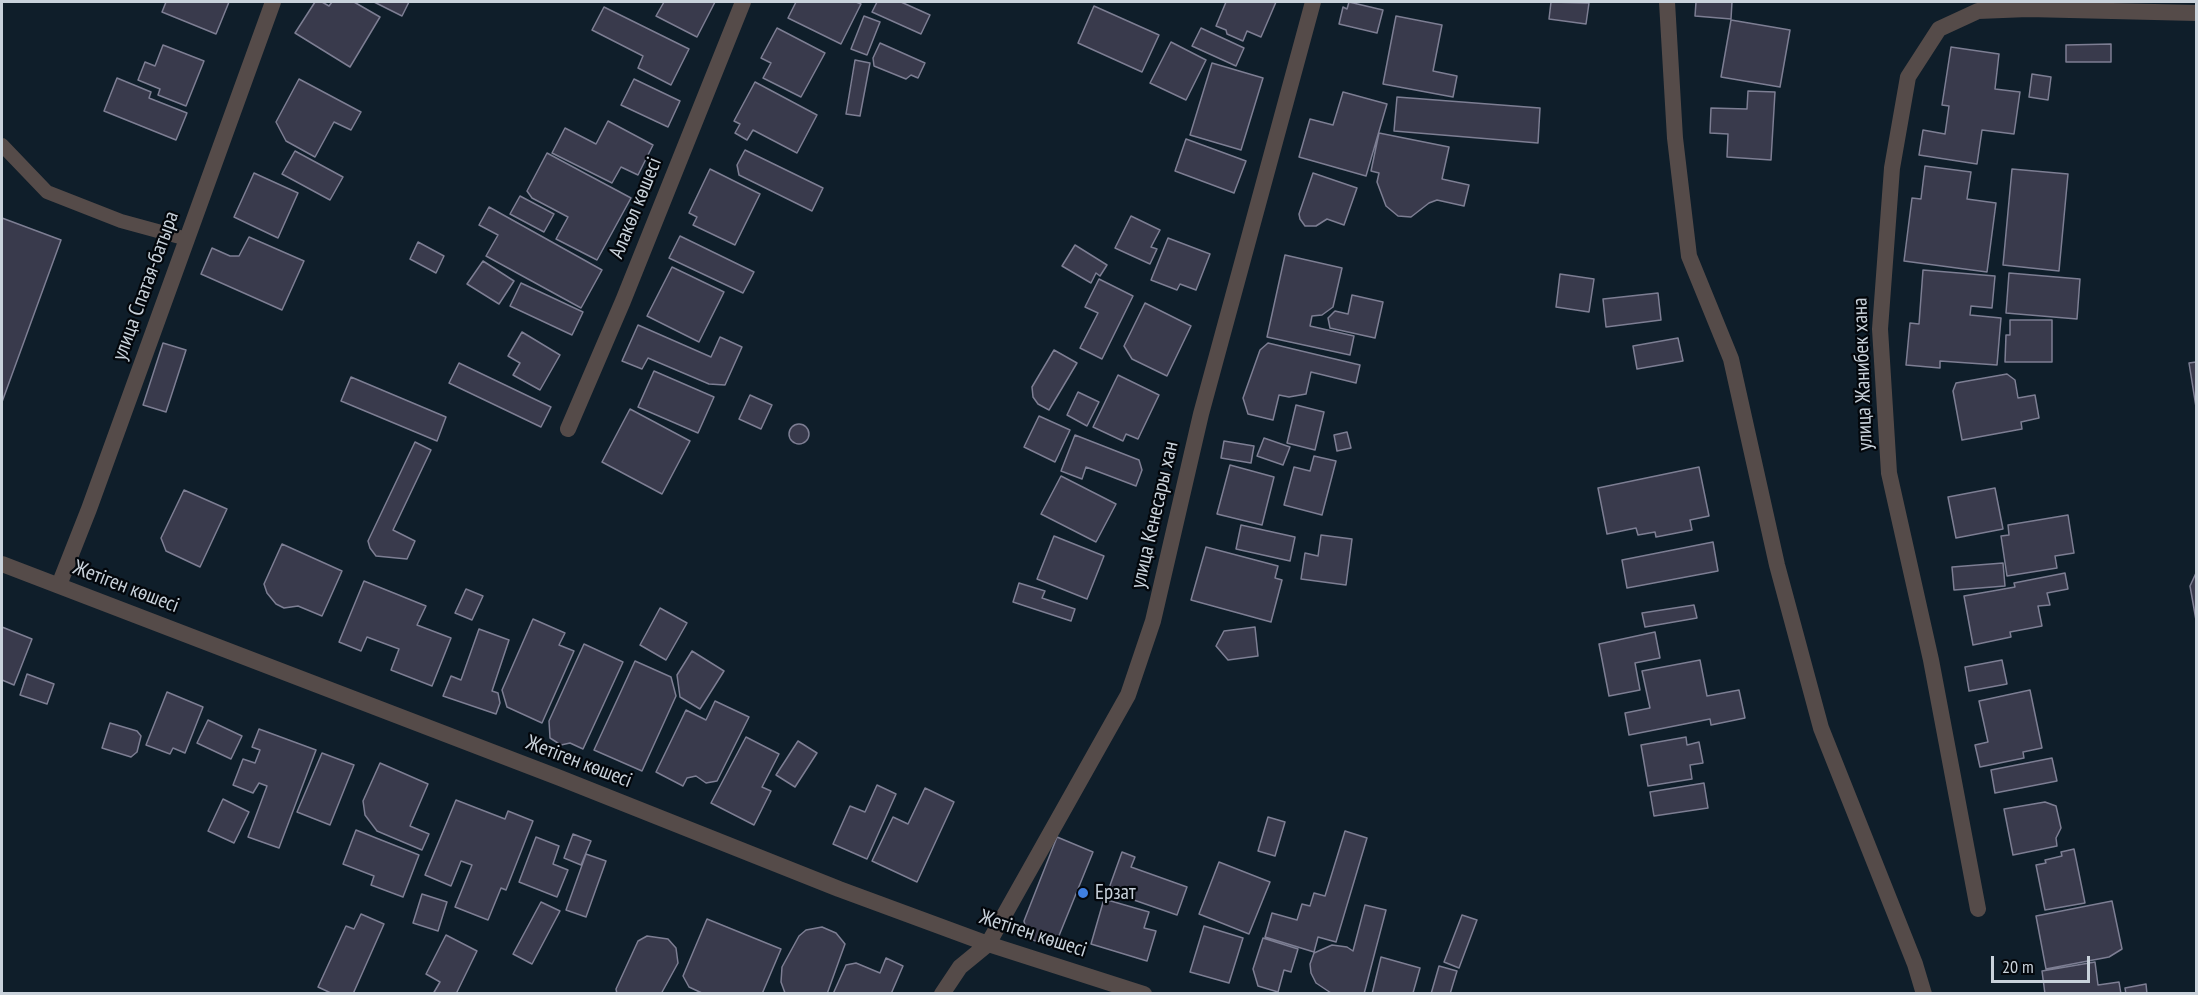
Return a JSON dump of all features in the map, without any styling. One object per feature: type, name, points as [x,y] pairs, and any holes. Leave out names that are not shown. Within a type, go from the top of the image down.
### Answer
[{"type":"street","name":"улица Спатая-батыра","points":[[58,585],[89,509],[273,2]]},
{"type":"street","name":"Алакөл көшесі","points":[[568,429],[623,301],[742,2]]},
{"type":"street","name":"улица Кенесары хан","points":[[942,993],[960,967],[988,944],[1111,725],[1131,684],[1153,621],[1201,414],[1313,2]]},
{"type":"street","points":[[1667,2],[1676,138],[1689,256],[1731,359],[1777,565],[1821,728],[1916,964],[1924,993]]},
{"type":"street","name":"улица Жанибек хана","points":[[1978,909],[1931,660],[1889,473],[1880,329],[1892,168],[1908,77],[1940,29],[1978,12],[2028,9],[2196,13]]},
{"type":"street","name":"Жетіген көшесі","points":[[2,564],[548,774],[839,889],[988,944],[1144,993]]},
{"type":"lane","points":[[2,145],[46,192],[121,221],[187,239]]},
{"type":"building","points":[[166,2],[229,2],[216,34],[162,12]]},
{"type":"building","points":[[315,2],[322,2],[329,6],[332,2],[354,2],[380,17],[350,67],[295,33]]},
{"type":"building","points":[[374,2],[409,2],[402,16]]},
{"type":"building","points":[[664,2],[715,2],[697,37],[656,16]]},
{"type":"building","points":[[796,2],[856,2],[861,4],[841,44],[788,18]]},
{"type":"building","points":[[877,2],[901,2],[930,15],[921,34],[872,12]]},
{"type":"building","points":[[1226,2],[1276,2],[1261,37],[1247,31],[1243,41],[1216,26]]},
{"type":"building","points":[[1349,2],[1383,10],[1377,33],[1339,24],[1343,7],[1347,9]]},
{"type":"building","points":[[1551,2],[1589,3],[1586,24],[1549,19]]},
{"type":"building","points":[[1696,2],[1732,2],[1731,19],[1695,16]]},
{"type":"building","points":[[1094,6],[1159,35],[1142,72],[1078,43]]},
{"type":"building","points":[[604,7],[689,49],[671,85],[638,68],[643,56],[592,30]]},
{"type":"building","points":[[864,16],[880,22],[867,55],[851,49]]},
{"type":"building","points":[[1396,16],[1442,25],[1433,71],[1457,76],[1453,97],[1383,84]]},
{"type":"building","points":[[1731,20],[1790,30],[1780,87],[1721,77]]},
{"type":"building","points":[[777,28],[825,53],[801,97],[763,78],[771,63],[761,58]]},
{"type":"building","points":[[1201,28],[1244,48],[1236,66],[1192,46]]},
{"type":"building","points":[[1171,42],[1206,60],[1186,100],[1150,83]]},
{"type":"building","points":[[880,43],[925,63],[918,78],[911,75],[906,79],[874,66],[873,58]]},
{"type":"building","points":[[2111,44],[2111,62],[2066,62],[2066,45]]},
{"type":"building","points":[[163,45],[204,61],[186,106],[158,95],[160,89],[138,80],[145,62],[155,66]]},
{"type":"building","points":[[1951,47],[1999,54],[1995,89],[2020,92],[2014,134],[1982,130],[1977,164],[1919,155],[1923,130],[1945,134],[1949,106],[1942,105]]},
{"type":"building","points":[[855,60],[870,63],[860,116],[846,114]]},
{"type":"building","points":[[1212,63],[1263,78],[1241,150],[1190,135]]},
{"type":"building","points":[[2032,74],[2051,77],[2048,100],[2029,97]]},
{"type":"building","points":[[117,78],[151,92],[149,98],[187,113],[176,140],[104,111]]},
{"type":"building","points":[[299,79],[361,112],[351,130],[334,122],[315,157],[286,141],[276,122]]},
{"type":"building","points":[[634,79],[680,101],[668,127],[621,105]]},
{"type":"building","points":[[755,82],[817,115],[797,153],[753,130],[747,140],[735,133],[740,124],[734,121]]},
{"type":"building","points":[[1748,91],[1775,92],[1771,160],[1727,157],[1728,134],[1710,133],[1711,108],[1747,109]]},
{"type":"building","points":[[1343,92],[1387,104],[1366,176],[1299,157],[1310,119],[1333,125]]},
{"type":"building","points":[[1397,97],[1540,108],[1538,143],[1394,131]]},
{"type":"building","points":[[608,121],[653,145],[638,175],[621,167],[612,183],[552,153],[565,128],[596,144]]},
{"type":"building","points":[[1379,133],[1449,147],[1442,179],[1469,185],[1464,206],[1437,200],[1429,203],[1411,217],[1398,216],[1386,206],[1377,182],[1379,173],[1371,171]]},
{"type":"building","points":[[1186,139],[1246,161],[1234,193],[1175,171]]},
{"type":"building","points":[[745,150],[823,188],[812,211],[739,175],[737,165]]},
{"type":"building","points":[[295,151],[343,177],[330,200],[282,174]]},
{"type":"building","points":[[547,153],[631,198],[597,260],[556,239],[568,217],[532,198],[527,191]]},
{"type":"building","points":[[1925,166],[1971,172],[1967,199],[1996,203],[1987,272],[1904,261],[1912,198],[1921,199]]},
{"type":"building","points":[[710,169],[760,194],[735,245],[693,225],[697,217],[689,213]]},
{"type":"building","points":[[2012,169],[2068,174],[2059,271],[2003,265]]},
{"type":"building","points":[[254,173],[298,193],[278,238],[234,217]]},
{"type":"building","points":[[1313,173],[1357,188],[1344,225],[1327,219],[1316,226],[1305,226],[1300,219],[1299,214]]},
{"type":"building","points":[[520,196],[554,214],[544,232],[510,214]]},
{"type":"building","points":[[489,207],[602,270],[581,308],[486,256],[498,235],[479,225]]},
{"type":"building","points":[[1131,216],[1160,230],[1151,247],[1157,249],[1150,264],[1115,248]]},
{"type":"building","points":[[2,218],[61,240],[2,402]]},
{"type":"building","points":[[680,236],[754,272],[743,293],[669,258]]},
{"type":"building","points":[[249,237],[304,261],[282,310],[201,274],[212,248],[230,256],[239,256]]},
{"type":"building","points":[[1168,238],[1210,254],[1196,290],[1180,284],[1177,290],[1151,280]]},
{"type":"building","points":[[418,242],[444,256],[436,273],[410,259]]},
{"type":"building","points":[[1075,245],[1107,265],[1100,276],[1096,273],[1091,283],[1062,266]]},
{"type":"building","points":[[1285,255],[1342,268],[1333,307],[1322,315],[1312,316],[1310,326],[1354,336],[1350,355],[1267,337]]},
{"type":"building","points":[[483,261],[514,281],[499,304],[467,284]]},
{"type":"building","points":[[672,267],[724,292],[699,342],[647,316]]},
{"type":"building","points":[[1923,270],[1995,276],[1992,308],[1971,306],[1970,315],[2001,318],[1997,365],[1940,361],[1940,368],[1906,365],[1910,323],[1919,324]]},
{"type":"building","points":[[2009,273],[2080,279],[2077,319],[2006,313]]},
{"type":"building","points":[[1560,274],[1594,279],[1589,312],[1556,307]]},
{"type":"building","points":[[1099,279],[1133,296],[1102,359],[1080,348],[1098,313],[1085,307]]},
{"type":"building","points":[[521,283],[583,312],[572,335],[510,306]]},
{"type":"building","points":[[1658,293],[1661,320],[1606,327],[1603,299]]},
{"type":"building","points":[[1352,295],[1383,302],[1375,338],[1330,328],[1328,318],[1335,311],[1348,314]]},
{"type":"building","points":[[1145,303],[1191,326],[1167,376],[1132,359],[1124,346]]},
{"type":"building","points":[[2010,320],[2052,320],[2052,362],[2005,362],[2006,335],[2010,335]]},
{"type":"building","points":[[638,325],[711,357],[720,337],[742,347],[725,385],[709,384],[648,358],[642,369],[622,361]]},
{"type":"building","points":[[522,332],[560,355],[540,390],[513,375],[520,363],[508,356]]},
{"type":"building","points":[[1678,338],[1683,361],[1637,369],[1633,346]]},
{"type":"building","points":[[163,343],[186,350],[166,412],[143,405]]},
{"type":"building","points":[[1268,343],[1360,365],[1356,383],[1311,372],[1306,394],[1289,397],[1279,395],[1273,420],[1248,414],[1243,398],[1260,350]]},
{"type":"building","points":[[1054,350],[1077,363],[1049,410],[1038,404],[1033,397],[1032,387]]},
{"type":"building","points":[[2196,362],[2196,407],[2189,363]]},
{"type":"building","points":[[459,363],[551,407],[541,427],[449,383]]},
{"type":"building","points":[[654,371],[714,397],[698,433],[638,407]]},
{"type":"building","points":[[2007,374],[2015,380],[2018,398],[2035,395],[2039,418],[2021,422],[2022,429],[1962,440],[1953,391],[1956,383]]},
{"type":"building","points":[[1118,375],[1159,395],[1138,439],[1126,434],[1123,441],[1093,427]]},
{"type":"building","points":[[351,377],[446,417],[437,441],[341,401]]},
{"type":"building","points":[[1078,392],[1099,402],[1087,426],[1067,415]]},
{"type":"building","points":[[750,395],[772,405],[761,429],[739,419]]},
{"type":"building","points":[[1296,405],[1324,412],[1315,450],[1287,443]]},
{"type":"building","points":[[630,409],[690,441],[662,494],[602,462]]},
{"type":"building","points":[[1039,416],[1070,430],[1055,462],[1024,447]]},
{"type":"building","points":[[799,424],[806,427],[809,434],[806,441],[799,444],[792,441],[789,434],[792,427]]},
{"type":"building","points":[[1347,432],[1351,448],[1337,451],[1334,435]]},
{"type":"building","points":[[1075,435],[1139,460],[1142,470],[1136,486],[1086,467],[1082,479],[1061,471]]},
{"type":"building","points":[[1264,438],[1290,447],[1283,465],[1257,456]]},
{"type":"building","points":[[1224,441],[1254,446],[1251,463],[1221,458]]},
{"type":"building","points":[[415,442],[431,450],[393,530],[415,541],[407,559],[376,556],[368,541]]},
{"type":"building","points":[[1314,456],[1336,461],[1322,515],[1284,505],[1294,467],[1310,471]]},
{"type":"building","points":[[1230,465],[1274,477],[1262,525],[1217,514]]},
{"type":"building","points":[[1699,467],[1709,516],[1690,520],[1692,530],[1656,537],[1655,532],[1638,535],[1636,528],[1607,534],[1598,488]]},
{"type":"building","points":[[1061,476],[1116,504],[1096,542],[1041,514]]},
{"type":"building","points":[[1995,488],[2003,529],[1956,538],[1948,497]]},
{"type":"building","points":[[184,490],[227,509],[200,567],[166,551],[161,538]]},
{"type":"building","points":[[2068,515],[2074,553],[2055,556],[2057,568],[2007,576],[2001,536],[2009,535],[2008,525]]},
{"type":"building","points":[[1241,525],[1295,537],[1290,561],[1236,549]]},
{"type":"building","points":[[1321,535],[1352,539],[1346,585],[1301,579],[1305,553],[1318,556]]},
{"type":"building","points":[[1054,536],[1104,556],[1087,599],[1037,579]]},
{"type":"building","points":[[1713,542],[1718,571],[1627,588],[1622,560]]},
{"type":"building","points":[[282,544],[342,571],[322,616],[298,606],[284,608],[276,604],[267,593],[264,584]]},
{"type":"building","points":[[1206,547],[1278,566],[1275,578],[1282,580],[1271,622],[1191,600]]},
{"type":"building","points":[[2003,563],[2005,586],[1954,590],[1952,567]]},
{"type":"building","points":[[2065,573],[2068,589],[2047,593],[2050,605],[2038,606],[2042,626],[2010,632],[2011,637],[1973,645],[1964,596],[2015,587],[2014,583]]},
{"type":"building","points":[[2196,573],[2196,620],[2190,586]]},
{"type":"building","points":[[364,581],[426,606],[417,625],[451,638],[432,686],[391,670],[399,649],[367,637],[361,651],[339,642]]},
{"type":"building","points":[[1019,583],[1045,591],[1042,598],[1075,609],[1071,621],[1013,602]]},
{"type":"building","points":[[466,589],[483,596],[472,620],[455,613]]},
{"type":"building","points":[[1694,605],[1697,618],[1645,627],[1642,613]]},
{"type":"building","points":[[660,608],[687,623],[666,660],[640,645]]},
{"type":"building","points":[[533,619],[565,633],[559,645],[574,651],[542,723],[507,707],[502,690]]},
{"type":"building","points":[[2,627],[32,639],[14,685],[2,680]]},
{"type":"building","points":[[1255,627],[1258,656],[1228,660],[1216,646],[1224,631]]},
{"type":"building","points":[[479,629],[509,640],[492,691],[498,693],[500,703],[496,714],[443,696],[451,676],[461,680]]},
{"type":"building","points":[[1655,632],[1660,658],[1635,663],[1640,690],[1609,696],[1599,644]]},
{"type":"building","points":[[584,644],[623,662],[583,749],[570,743],[561,745],[550,738],[549,721]]},
{"type":"building","points":[[692,651],[724,671],[700,709],[680,697],[677,675]]},
{"type":"building","points":[[1700,660],[1707,696],[1739,690],[1745,718],[1711,725],[1710,719],[1629,735],[1625,713],[1650,708],[1642,671]]},
{"type":"building","points":[[2002,660],[2007,684],[1969,691],[1965,667]]},
{"type":"building","points":[[635,661],[671,677],[676,696],[642,771],[594,750]]},
{"type":"building","points":[[27,674],[54,684],[47,704],[20,695]]},
{"type":"building","points":[[2030,690],[2042,748],[2023,752],[2024,758],[1980,767],[1975,745],[1988,742],[1979,701]]},
{"type":"building","points":[[167,692],[203,707],[185,753],[173,748],[170,754],[146,745]]},
{"type":"building","points":[[715,701],[749,717],[717,781],[706,783],[696,776],[687,778],[683,786],[656,772],[686,710],[706,720]]},
{"type":"building","points":[[208,720],[242,736],[231,759],[197,743]]},
{"type":"building","points":[[110,723],[137,731],[141,736],[137,752],[131,757],[102,748]]},
{"type":"building","points":[[259,729],[316,750],[279,848],[248,837],[267,786],[259,783],[253,793],[233,785],[243,759],[255,763],[260,750],[252,747]]},
{"type":"building","points":[[746,737],[779,754],[762,787],[771,791],[754,825],[711,803]]},
{"type":"building","points":[[1686,737],[1687,745],[1699,742],[1703,763],[1690,765],[1692,779],[1648,786],[1641,745]]},
{"type":"building","points":[[798,741],[817,753],[795,787],[776,775]]},
{"type":"building","points":[[322,753],[354,765],[330,825],[297,812]]},
{"type":"building","points":[[2052,758],[2057,781],[1995,793],[1991,770]]},
{"type":"building","points":[[380,763],[428,784],[410,826],[429,834],[422,850],[377,831],[365,815],[363,801]]},
{"type":"building","points":[[1704,783],[1708,808],[1654,816],[1650,792]]},
{"type":"building","points":[[877,785],[896,794],[867,859],[833,844],[850,806],[865,812]]},
{"type":"building","points":[[925,788],[954,802],[917,882],[872,861],[893,817],[908,824]]},
{"type":"building","points":[[223,799],[249,812],[234,843],[208,831]]},
{"type":"building","points":[[456,800],[505,819],[508,811],[533,821],[506,890],[501,888],[488,920],[455,907],[472,865],[461,861],[451,886],[425,875]]},
{"type":"building","points":[[2045,802],[2056,806],[2061,828],[2056,838],[2057,846],[2013,855],[2004,809]]},
{"type":"building","points":[[1268,817],[1285,822],[1275,856],[1258,851]]},
{"type":"building","points":[[356,830],[419,855],[403,897],[371,885],[374,876],[343,864]]},
{"type":"building","points":[[1345,831],[1367,838],[1336,942],[1318,937],[1314,952],[1265,937],[1272,913],[1297,920],[1302,904],[1310,906],[1314,893],[1325,896]]},
{"type":"building","points":[[573,834],[591,841],[581,865],[564,858]]},
{"type":"building","points":[[536,837],[559,846],[553,864],[568,870],[557,897],[519,882]]},
{"type":"building","points":[[1057,837],[1093,852],[1054,948],[1028,938],[1024,921]]},
{"type":"building","points":[[2074,849],[2085,903],[2045,910],[2036,865],[2062,856],[2061,852]]},
{"type":"building","points":[[1122,852],[1135,857],[1131,867],[1187,887],[1177,915],[1108,891]]},
{"type":"building","points":[[586,854],[606,861],[586,917],[566,910]]},
{"type":"building","points":[[1219,862],[1270,882],[1249,934],[1199,914]]},
{"type":"building","points":[[422,894],[447,902],[438,931],[413,923]]},
{"type":"building","points":[[1104,899],[1149,912],[1144,928],[1156,931],[1147,961],[1091,944]]},
{"type":"building","points":[[2112,901],[2122,949],[2109,957],[2046,969],[2036,916]]},
{"type":"building","points":[[541,902],[560,911],[532,964],[513,954]]},
{"type":"building","points":[[1365,905],[1386,910],[1364,994],[1331,993],[1316,983],[1311,973],[1310,964],[1314,953],[1332,945],[1347,947],[1353,951]]},
{"type":"building","points":[[361,914],[384,924],[353,994],[333,994],[318,987],[346,926],[354,929]]},
{"type":"building","points":[[1462,915],[1477,920],[1459,968],[1444,962]]},
{"type":"building","points":[[707,919],[781,949],[762,994],[704,994],[689,987],[683,976]]},
{"type":"building","points":[[1204,926],[1243,938],[1229,983],[1190,972]]},
{"type":"building","points":[[822,927],[836,933],[845,944],[827,994],[785,993],[781,982],[782,967],[799,936],[806,930]]},
{"type":"building","points":[[446,935],[477,951],[456,994],[433,994],[440,982],[426,974]]},
{"type":"building","points":[[647,936],[668,939],[676,948],[678,963],[661,994],[617,994],[616,989],[638,941]]},
{"type":"building","points":[[1263,938],[1298,949],[1291,972],[1284,970],[1278,992],[1258,986],[1253,969]]},
{"type":"building","points":[[1381,957],[1420,968],[1413,993],[1372,994]]},
{"type":"building","points":[[886,958],[903,966],[891,994],[833,994],[846,965],[856,963],[880,973]]},
{"type":"building","points":[[2095,962],[2098,985],[2119,982],[2121,994],[2045,994],[2042,971]]},
{"type":"building","points":[[1439,966],[1457,971],[1450,994],[1431,994]]},
{"type":"building","points":[[2146,984],[2147,994],[2126,994],[2125,988]]},
{"type":"place","name":"Ерзат","points":[[1083,893]]}]
